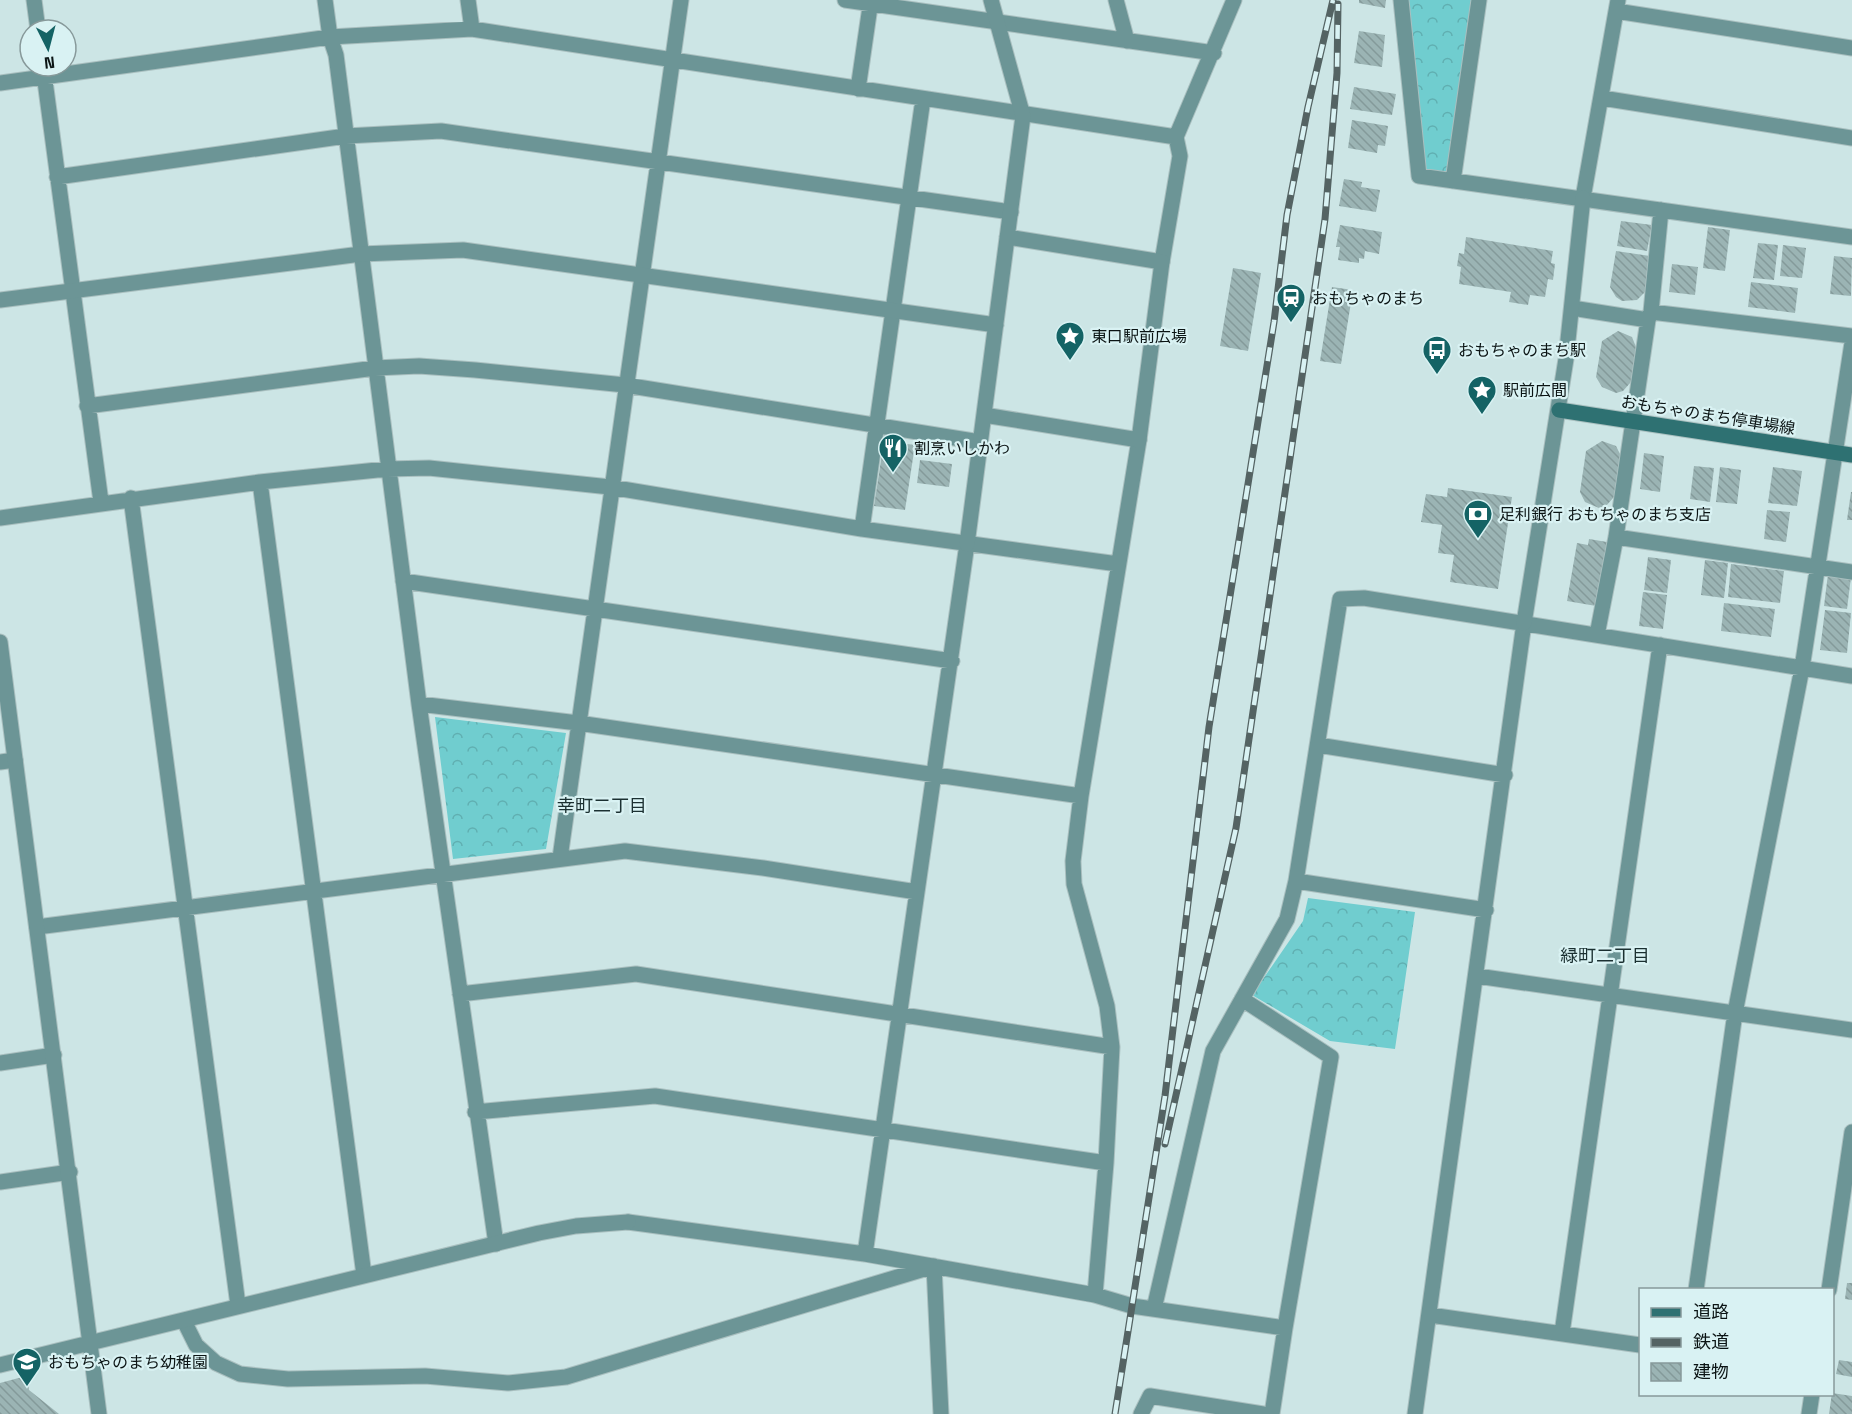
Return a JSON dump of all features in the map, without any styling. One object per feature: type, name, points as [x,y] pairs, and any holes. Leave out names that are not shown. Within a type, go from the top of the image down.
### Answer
[{"type":"main road","name":"おもちゃのまち停車場線","points":[[1559,410],[1852,455]]},
{"type":"street","points":[[34,0],[36,18]]},
{"type":"street","points":[[325,0],[330,37],[336,55],[387,469],[475,1112],[496,1244]]},
{"type":"street","points":[[468,0],[472,29]]},
{"type":"street","points":[[560,858],[610,487],[681,0]]},
{"type":"street","points":[[845,0],[1214,53]]},
{"type":"street","points":[[865,1254],[952,661],[1023,116],[991,0]]},
{"type":"street","points":[[1116,0],[1127,41]]},
{"type":"street","points":[[1095,1295],[1106,1163],[1112,1047],[1107,1006],[1074,884],[1072,861],[1139,440],[1162,262],[1180,156],[1176,137],[1214,53],[1234,0]]},
{"type":"street","points":[[1401,0],[1419,176],[1852,237]]},
{"type":"street","points":[[1453,181],[1479,0]]},
{"type":"street","points":[[858,89],[871,2]]},
{"type":"street","points":[[1415,1414],[1505,775],[1524,623],[1559,410],[1583,198],[1617,6],[1852,48]]},
{"type":"street","points":[[78,68],[330,37],[472,29],[1023,116],[1176,137]]},
{"type":"street","points":[[0,83],[20,78]]},
{"type":"street","points":[[45,78],[101,502]]},
{"type":"street","points":[[1602,98],[1852,138]]},
{"type":"street","points":[[862,529],[923,99]]},
{"type":"street","points":[[57,177],[346,136],[441,131],[1011,212]]},
{"type":"street","points":[[1597,635],[1616,537],[1650,316],[1661,210]]},
{"type":"street","points":[[1007,237],[1162,262]]},
{"type":"street","points":[[0,300],[361,254],[463,250],[996,326]]},
{"type":"street","points":[[1572,308],[1852,336]]},
{"type":"street","points":[[1696,1288],[1735,1013],[1802,668],[1852,343]]},
{"type":"street","points":[[87,406],[375,368],[419,366],[625,385],[980,442]]},
{"type":"street","points":[[984,415],[1139,440]]},
{"type":"street","points":[[0,518],[101,502],[261,482],[387,469],[429,468],[486,472],[610,487],[862,529],[1118,564]]},
{"type":"street","points":[[261,482],[364,1275]]},
{"type":"street","points":[[131,498],[238,1305]]},
{"type":"street","points":[[1616,537],[1852,572]]},
{"type":"street","points":[[403,581],[952,661]]},
{"type":"street","points":[[1154,1309],[1213,1051],[1287,919],[1296,881],[1340,599],[1364,598],[1852,676]]},
{"type":"street","points":[[0,642],[8,761],[37,927],[99,1414]]},
{"type":"street","points":[[1563,1333],[1660,645]]},
{"type":"street","points":[[419,704],[578,723],[1081,796]]},
{"type":"street","points":[[1318,745],[1505,775]]},
{"type":"street","points":[[37,927],[625,851],[763,868],[917,892]]},
{"type":"street","points":[[1296,881],[1486,910]]},
{"type":"street","points":[[460,994],[636,974],[1112,1047]]},
{"type":"street","points":[[1477,976],[1852,1030]]},
{"type":"street","points":[[1242,999],[1331,1057],[1272,1414]]},
{"type":"street","points":[[0,1063],[54,1055]]},
{"type":"street","points":[[475,1112],[655,1096],[1106,1163]]},
{"type":"street","points":[[1829,1288],[1852,1132]]},
{"type":"street","points":[[0,1182],[70,1172]]},
{"type":"street","points":[[0,1365],[184,1321],[238,1305],[496,1244],[576,1226],[628,1222],[865,1254],[1095,1295],[1154,1309],[1285,1328]]},
{"type":"street","points":[[184,1321],[196,1345],[216,1363],[240,1374],[288,1379],[424,1376],[508,1383],[566,1377],[934,1266]]},
{"type":"street","points":[[934,1266],[941,1414]]},
{"type":"street","points":[[1430,1315],[1639,1345]]},
{"type":"street","points":[[1142,1414],[1150,1396],[1263,1414]]},
{"type":"street","points":[[1809,1414],[1812,1396]]},
{"type":"green space","points":[[1401,0],[1479,0],[1453,181],[1419,176]]},
{"type":"green space","points":[[435,717],[566,733],[546,849],[453,859]]},
{"type":"green space","points":[[1308,898],[1415,912],[1395,1049],[1330,1041],[1252,995],[1303,921]]},
{"type":"building","points":[[1359,0],[1386,0],[1385,8],[1359,3]]},
{"type":"building","points":[[1359,31],[1385,35],[1382,67],[1354,63]]},
{"type":"building","points":[[1354,87],[1396,94],[1392,115],[1350,109]]},
{"type":"building","points":[[1352,120],[1388,126],[1385,146],[1378,145],[1377,153],[1348,148]]},
{"type":"building","points":[[1344,179],[1362,182],[1361,187],[1380,190],[1376,212],[1339,206]]},
{"type":"building","points":[[1621,221],[1652,225],[1647,251],[1617,246]]},
{"type":"building","points":[[1340,225],[1382,232],[1379,254],[1365,251],[1364,259],[1359,258],[1359,263],[1338,260],[1340,247],[1336,247]]},
{"type":"building","points":[[1708,227],[1730,230],[1725,271],[1703,268]]},
{"type":"building","points":[[1466,237],[1553,251],[1551,263],[1555,264],[1553,280],[1548,279],[1545,297],[1530,295],[1528,305],[1509,302],[1511,292],[1459,284],[1461,267],[1457,266],[1459,253],[1464,254]]},
{"type":"building","points":[[1758,243],[1778,245],[1774,280],[1753,278]]},
{"type":"building","points":[[1783,245],[1806,248],[1802,278],[1780,276]]},
{"type":"building","points":[[1616,251],[1650,256],[1645,292],[1637,300],[1622,301],[1616,297],[1610,287]]},
{"type":"building","points":[[1834,256],[1852,258],[1851,296],[1830,294]]},
{"type":"building","points":[[1672,264],[1698,267],[1695,295],[1669,292]]},
{"type":"building","points":[[1233,268],[1261,273],[1248,351],[1220,346]]},
{"type":"building","points":[[1751,282],[1798,288],[1795,313],[1748,307]]},
{"type":"building","points":[[1332,287],[1353,290],[1341,364],[1320,361]]},
{"type":"building","points":[[1618,331],[1632,337],[1636,347],[1631,382],[1623,391],[1616,393],[1602,387],[1596,377],[1602,341]]},
{"type":"building","points":[[884,441],[915,445],[905,510],[874,506]]},
{"type":"building","points":[[1602,441],[1616,446],[1621,456],[1614,497],[1606,506],[1599,508],[1585,502],[1580,492],[1586,451]]},
{"type":"building","points":[[1644,453],[1664,456],[1660,492],[1640,489]]},
{"type":"building","points":[[920,460],[952,464],[949,487],[917,483]]},
{"type":"building","points":[[1694,466],[1714,468],[1710,502],[1690,499]]},
{"type":"building","points":[[1720,467],[1741,470],[1737,504],[1716,502]]},
{"type":"building","points":[[1773,467],[1802,471],[1797,506],[1768,503]]},
{"type":"building","points":[[1448,488],[1512,497],[1498,589],[1450,582],[1454,555],[1438,553],[1442,525],[1421,522],[1426,494],[1447,497]]},
{"type":"building","points":[[1851,492],[1852,520],[1847,520]]},
{"type":"building","points":[[1767,510],[1790,512],[1786,542],[1764,539]]},
{"type":"building","points":[[1589,539],[1607,542],[1596,606],[1567,601],[1577,543],[1588,545]]},
{"type":"building","points":[[1648,557],[1671,560],[1667,593],[1644,590]]},
{"type":"building","points":[[1705,560],[1728,563],[1724,598],[1701,595]]},
{"type":"building","points":[[1731,564],[1784,571],[1780,603],[1728,597]]},
{"type":"building","points":[[1828,574],[1851,577],[1847,609],[1824,606]]},
{"type":"building","points":[[1643,592],[1667,595],[1663,629],[1639,626]]},
{"type":"building","points":[[1724,603],[1775,609],[1771,637],[1721,631]]},
{"type":"building","points":[[1825,610],[1851,613],[1847,653],[1820,650]]},
{"type":"building","points":[[1847,1283],[1852,1283],[1852,1300],[1845,1299]]},
{"type":"building","points":[[1839,1360],[1852,1362],[1852,1377],[1836,1374]]},
{"type":"building","points":[[26,1376],[29,1390],[59,1414],[0,1414],[0,1383]]},
{"type":"building","points":[[1834,1393],[1852,1396],[1852,1414],[1829,1414]]},
{"type":"railway","points":[[1115,1414],[1165,1096],[1209,727],[1274,322],[1287,215],[1308,107],[1333,0]]},
{"type":"railway","points":[[1165,1144],[1236,828],[1325,219],[1337,73],[1338,4]]},
{"type":"place","name":"おもちゃのまち","points":[[1291,324]]},
{"type":"place","name":"東口駅前広場","points":[[1070,362]]},
{"type":"place","name":"おもちゃのまち駅","points":[[1437,376]]},
{"type":"place","name":"駅前広間","points":[[1482,416]]},
{"type":"place","name":"割烹いしかわ","points":[[893,474]]},
{"type":"place","name":"足利銀行 おもちゃのまち支店","points":[[1478,540]]},
{"type":"place","name":"おもちゃのまち幼稚園","points":[[27,1388]]},
{"type":"district","name":"幸町二丁目","points":[[602,805]]},
{"type":"district","name":"緑町二丁目","points":[[1605,955]]}]
